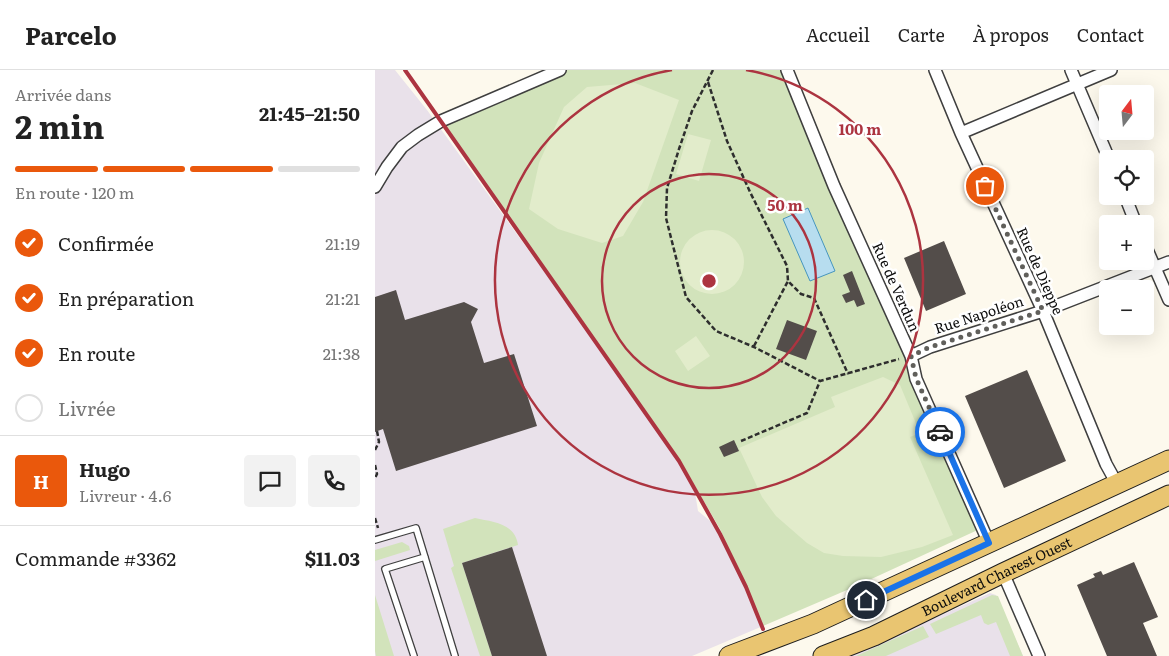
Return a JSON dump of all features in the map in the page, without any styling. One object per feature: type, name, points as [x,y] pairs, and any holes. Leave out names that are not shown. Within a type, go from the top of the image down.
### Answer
[{"type":"main road","points":[[729,656],[813,624],[1169,460]]},
{"type":"main road","name":"Boulevard Charest Ouest","points":[[823,656],[874,636],[1003,573],[1169,496]]},
{"type":"street","points":[[375,187],[402,147],[418,135],[441,121],[560,70]]},
{"type":"street","name":"Rue de Verdun","points":[[787,70],[834,186],[911,356],[916,378],[989,543]]},
{"type":"street","name":"Rue de Dieppe","points":[[935,70],[961,133],[1043,311],[1117,484]]},
{"type":"street","points":[[1071,70],[1105,150]]},
{"type":"street","points":[[961,133],[1111,70]]},
{"type":"street","name":"Rue Napoléon","points":[[911,356],[930,347],[1043,311],[1169,262]]},
{"type":"street","points":[[1155,268],[1169,300]]},
{"type":"street","points":[[1003,573],[1039,656]]},
{"type":"lane","points":[[375,540],[416,528],[455,656]]},
{"type":"lane","points":[[414,656],[385,569],[425,556]]},
{"type":"path","points":[[713,70],[692,111],[667,188],[666,218],[686,297],[716,331],[754,346],[820,381],[911,356]]},
{"type":"path","points":[[707,81],[727,141],[787,266],[788,281],[754,346]]},
{"type":"path","points":[[788,281],[801,294],[814,298],[848,374]]},
{"type":"path","points":[[741,441],[807,413],[820,381]]},
{"type":"path","points":[[375,450],[379,442],[377,431]]},
{"type":"path","points":[[375,465],[377,474],[375,478]]},
{"type":"path","points":[[375,518],[377,523]]},
{"type":"shaded area","points":[[375,70],[395,70],[427,110],[658,429],[673,441],[679,461],[694,486],[698,511],[720,529],[763,626],[692,656],[375,656]]},
{"type":"shaded area","points":[[990,593],[996,595],[1023,656],[851,656]]},
{"type":"green space","points":[[560,70],[787,70],[982,528],[854,587],[763,626],[720,529],[680,460],[441,121]]},
{"type":"green space","points":[[635,83],[679,100],[643,202],[623,236],[602,243],[558,229],[529,209],[539,163],[564,107],[587,87]]},
{"type":"green space","points":[[688,134],[711,140],[699,181],[676,174]]},
{"type":"green space","points":[[712,230],[724,232],[735,239],[742,250],[744,262],[742,274],[735,285],[724,292],[712,294],[700,292],[689,285],[682,274],[680,262],[682,250],[689,239],[700,232]]},
{"type":"green space","points":[[696,336],[710,356],[688,371],[675,351]]},
{"type":"green space","points":[[883,377],[900,385],[920,433],[910,437],[953,535],[922,547],[881,557],[843,556],[824,553],[807,543],[776,516],[762,497],[739,448],[835,407],[831,397]]},
{"type":"green space","points":[[475,518],[496,522],[508,528],[513,532],[518,545],[462,563],[492,656],[480,656],[451,568],[454,566],[443,529]]},
{"type":"green space","points":[[402,542],[409,546],[410,550],[375,561],[375,550]]},
{"type":"green space","points":[[375,595],[394,656],[376,656]]},
{"type":"green space","points":[[992,595],[998,596],[1023,656],[1010,656],[996,622],[988,625],[984,623],[981,615],[936,634],[930,624]]},
{"type":"green space","points":[[923,626],[929,637],[886,656],[856,656]]},
{"type":"water","points":[[808,208],[835,271],[810,281],[783,219]]},
{"type":"building","points":[[944,241],[966,294],[926,311],[904,258]]},
{"type":"building","points":[[852,271],[865,304],[857,307],[854,300],[846,303],[842,295],[850,292],[843,275]]},
{"type":"building","points":[[396,290],[405,320],[464,302],[478,309],[471,322],[484,363],[514,354],[537,426],[396,471],[383,429],[375,432],[375,297]]},
{"type":"building","points":[[787,320],[817,331],[806,360],[776,349]]},
{"type":"building","points":[[1027,370],[1066,461],[1004,488],[965,396]]},
{"type":"building","points":[[734,440],[739,451],[724,457],[719,447]]},
{"type":"building","points":[[512,547],[547,656],[492,656],[462,563]]},
{"type":"building","points":[[1134,562],[1158,617],[1143,623],[1157,656],[1107,656],[1077,585],[1095,577],[1093,574],[1101,571],[1103,575]]},
{"type":"railway","points":[[405,70],[679,461],[720,534],[746,587],[763,629]]},
{"type":"way so far","points":[[940,432],[916,378],[911,356],[930,347],[1043,311],[985,186]]},
{"type":"route","points":[[866,600],[989,543],[940,432]]}]
